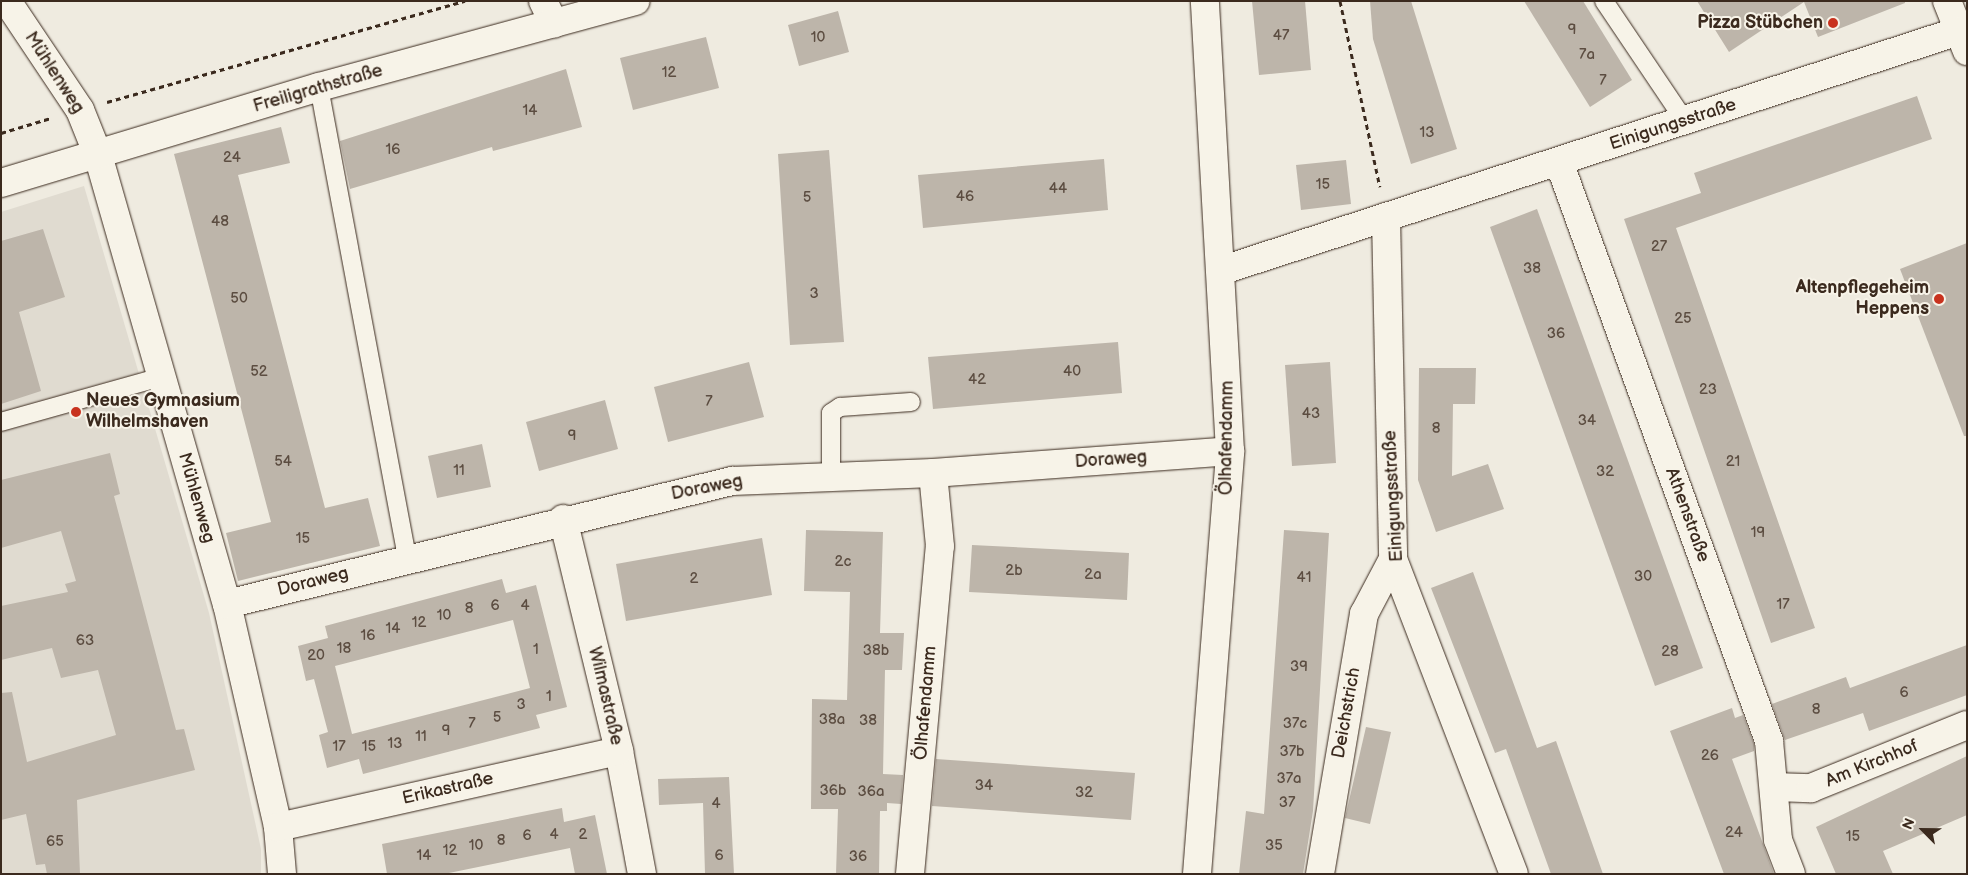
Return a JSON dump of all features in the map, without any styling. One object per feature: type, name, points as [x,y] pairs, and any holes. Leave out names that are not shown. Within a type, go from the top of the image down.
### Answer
[{"type":"street","name":"Mühlenweg","points":[[7,1],[80,110],[98,154],[226,604],[278,827],[282,874]]},
{"type":"street","name":"Freiligrathstraße","points":[[1,183],[319,87],[548,13],[636,1]]},
{"type":"street","name":"Ölhafendamm","points":[[1197,874],[1230,451],[1223,270],[1205,1]]},
{"type":"street","points":[[1947,1],[1963,41]]},
{"type":"street","name":"Einigungsstraße","points":[[1223,270],[1685,121],[1963,41]]},
{"type":"street","name":"Athenstraße","points":[[1558,162],[1769,741],[1778,840],[1791,874]]},
{"type":"street","name":"Einigungsstraße","points":[[1386,217],[1393,559],[1514,874]]},
{"type":"street","name":"Doraweg","points":[[226,604],[563,519],[732,481],[933,473],[1230,451]]},
{"type":"street","name":"Ölhafendamm","points":[[910,874],[940,546],[933,473]]},
{"type":"street","name":"Wilmastraße","points":[[563,519],[619,751],[642,874]]},
{"type":"street","name":"Deichstrich","points":[[1320,874],[1364,614],[1393,559]]},
{"type":"street","name":"Am Kirchhof","points":[[1774,788],[1811,788],[1967,725]]},
{"type":"street","name":"Erikastraße","points":[[278,827],[619,751]]},
{"type":"lane","points":[[1604,1],[1685,121]]},
{"type":"lane","points":[[319,87],[408,558]]},
{"type":"lane","points":[[1,422],[161,377]]},
{"type":"lane","points":[[831,477],[831,413],[840,407],[911,402]]},
{"type":"path","points":[[1,133],[465,1]]},
{"type":"path","points":[[1340,1],[1386,217]]},
{"type":"shaded area","name":"Neues Gymnasium Wilhelmshaven","points":[[84,186],[209,613],[261,849],[261,874],[1,874],[1,212]]},
{"type":"building","points":[[1252,1],[1305,1],[1311,70],[1259,75]]},
{"type":"building","points":[[1370,1],[1411,1],[1457,149],[1411,164],[1373,39]]},
{"type":"building","points":[[1524,1],[1583,1],[1632,80],[1590,107]]},
{"type":"building","points":[[1697,1],[1905,1],[1905,3],[1818,37],[1804,2],[1729,52]]},
{"type":"building","points":[[838,11],[849,52],[799,66],[788,25]]},
{"type":"building","points":[[706,37],[719,88],[633,110],[620,58]]},
{"type":"building","points":[[566,69],[582,127],[493,151],[492,147],[350,189],[340,141]]},
{"type":"building","points":[[1917,96],[1932,139],[1676,228],[1815,628],[1771,643],[1624,219],[1701,193],[1694,173]]},
{"type":"building","points":[[281,127],[290,163],[238,175],[325,508],[368,498],[380,546],[238,581],[226,533],[271,522],[174,154]]},
{"type":"building","points":[[829,150],[844,342],[790,345],[778,154]]},
{"type":"building","points":[[1104,159],[1108,210],[923,228],[918,175]]},
{"type":"building","points":[[1346,160],[1351,204],[1301,210],[1296,165]]},
{"type":"building","points":[[1537,209],[1703,668],[1655,686],[1490,227]]},
{"type":"building","points":[[43,229],[65,297],[19,312],[41,391],[1,404],[1,241]]},
{"type":"building","name":"Altenpflegeheim Heppens","points":[[1967,243],[1967,436],[1964,436],[1900,269]]},
{"type":"building","points":[[1118,342],[1122,393],[933,409],[928,357]]},
{"type":"building","points":[[749,362],[764,417],[668,442],[654,387]]},
{"type":"building","points":[[1330,362],[1336,463],[1292,466],[1285,365]]},
{"type":"building","points":[[1419,368],[1476,368],[1475,404],[1453,404],[1452,476],[1488,464],[1504,509],[1436,532],[1418,480]]},
{"type":"building","points":[[605,400],[618,449],[539,471],[526,422]]},
{"type":"building","points":[[482,444],[491,487],[437,498],[428,456]]},
{"type":"building","points":[[110,453],[120,494],[114,496],[176,730],[184,729],[195,770],[77,800],[80,874],[47,874],[45,864],[36,865],[26,814],[1,820],[1,693],[12,692],[27,762],[116,735],[98,670],[61,678],[52,648],[1,660],[1,606],[68,592],[65,584],[76,581],[61,531],[1,548],[1,480]]},
{"type":"building","points":[[806,530],[883,532],[880,633],[904,633],[902,670],[885,670],[883,774],[903,775],[901,804],[887,803],[887,811],[880,811],[879,874],[836,874],[838,809],[811,809],[812,699],[847,700],[850,592],[804,591]]},
{"type":"building","points":[[1284,530],[1329,533],[1313,811],[1303,874],[1239,874],[1246,811],[1264,814]]},
{"type":"building","points":[[762,538],[772,595],[626,621],[616,564]]},
{"type":"building","points":[[972,545],[1129,553],[1127,600],[969,592]]},
{"type":"building","points":[[1473,572],[1537,748],[1556,741],[1603,874],[1551,874],[1506,749],[1495,753],[1431,588]]},
{"type":"building","points":[[502,579],[506,593],[536,585],[567,707],[536,715],[540,728],[363,774],[359,759],[327,768],[319,735],[328,732],[314,679],[306,681],[298,646],[328,638],[325,626]],"holes":[[[513,620],[530,688],[352,734],[335,666]]]},
{"type":"building","points":[[1967,645],[1967,695],[1869,731],[1863,713],[1785,740],[1772,704],[1846,677],[1850,688]]},
{"type":"building","points":[[1732,708],[1735,718],[1743,715],[1754,744],[1754,751],[1732,759],[1774,874],[1724,874],[1670,731]]},
{"type":"building","points":[[1366,727],[1391,732],[1370,824],[1345,818]]},
{"type":"building","points":[[1967,756],[1967,815],[1883,851],[1893,874],[1836,874],[1816,827]]},
{"type":"building","points":[[936,759],[1135,773],[1131,820],[932,806]]},
{"type":"building","points":[[729,777],[734,874],[705,874],[703,803],[659,805],[658,779]]},
{"type":"building","points":[[562,808],[564,822],[595,815],[607,874],[575,874],[570,848],[444,874],[387,874],[382,844]]},
{"type":"place","name":"Pizza Stübchen","points":[[1833,23]]},
{"type":"place","name":"Altenpflegeheim Heppens","points":[[1939,299]]},
{"type":"place","name":"Neues Gymnasium Wilhelmshaven","points":[[76,412]]}]
